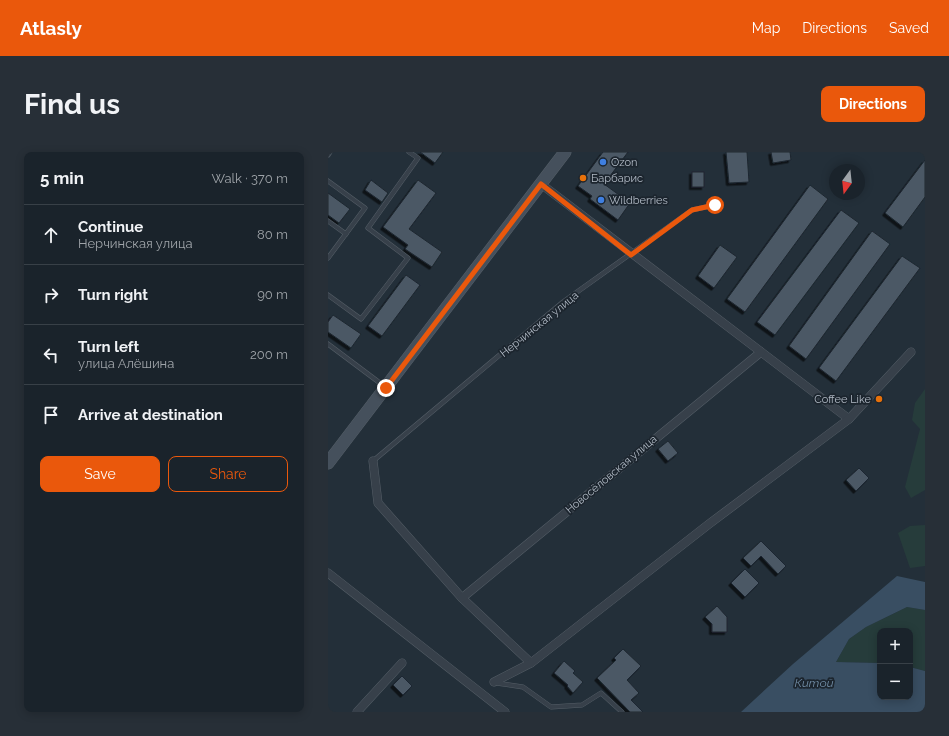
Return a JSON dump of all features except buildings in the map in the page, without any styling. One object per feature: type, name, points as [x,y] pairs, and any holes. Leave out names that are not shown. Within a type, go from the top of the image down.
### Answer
[{"type":"street","points":[[328,464],[565,152]]},
{"type":"street","points":[[541,184],[631,255],[849,419]]},
{"type":"street","name":"Новосёловская улица","points":[[462,598],[761,352]]},
{"type":"street","points":[[494,682],[531,663],[709,524],[849,419],[911,352]]},
{"type":"street","points":[[373,461],[378,503],[462,598],[531,663]]},
{"type":"street","points":[[328,573],[505,712]]},
{"type":"street","points":[[357,712],[402,663]]},
{"type":"lane","points":[[328,296],[361,319],[408,258],[368,228],[418,158],[409,152]]},
{"type":"lane","points":[[328,181],[365,208],[328,258]]},
{"type":"lane","name":"Нерчинская улица","points":[[373,461],[563,302],[631,255],[692,210],[715,205]]},
{"type":"lane","points":[[328,221],[346,234]]},
{"type":"lane","points":[[328,344],[386,388]]},
{"type":"lane","points":[[494,682],[523,687],[551,707],[582,705],[601,693],[622,712]]},
{"type":"green space","points":[[925,389],[925,490],[911,498],[905,487],[920,429],[912,420],[915,403]]},
{"type":"green space","points":[[925,525],[925,566],[910,568],[898,533],[910,526]]},
{"type":"green space","points":[[907,607],[925,610],[925,671],[913,668],[913,628],[877,628],[877,663],[836,662],[849,639],[866,627]]},
{"type":"water","name":"Китой","points":[[897,576],[925,582],[925,610],[907,607],[866,627],[849,639],[836,662],[877,663],[877,700],[913,700],[913,668],[925,671],[925,712],[741,712],[793,664]]},
{"type":"place","name":"Ozon","points":[[603,162]]},
{"type":"place","name":"Барбарис","points":[[583,178]]},
{"type":"place","name":"Wildberries","points":[[601,200]]},
{"type":"place","name":"Coffee Like","points":[[879,399]]},
{"type":"route","points":[[386,388],[541,184],[631,255],[692,210],[715,205]]}]
